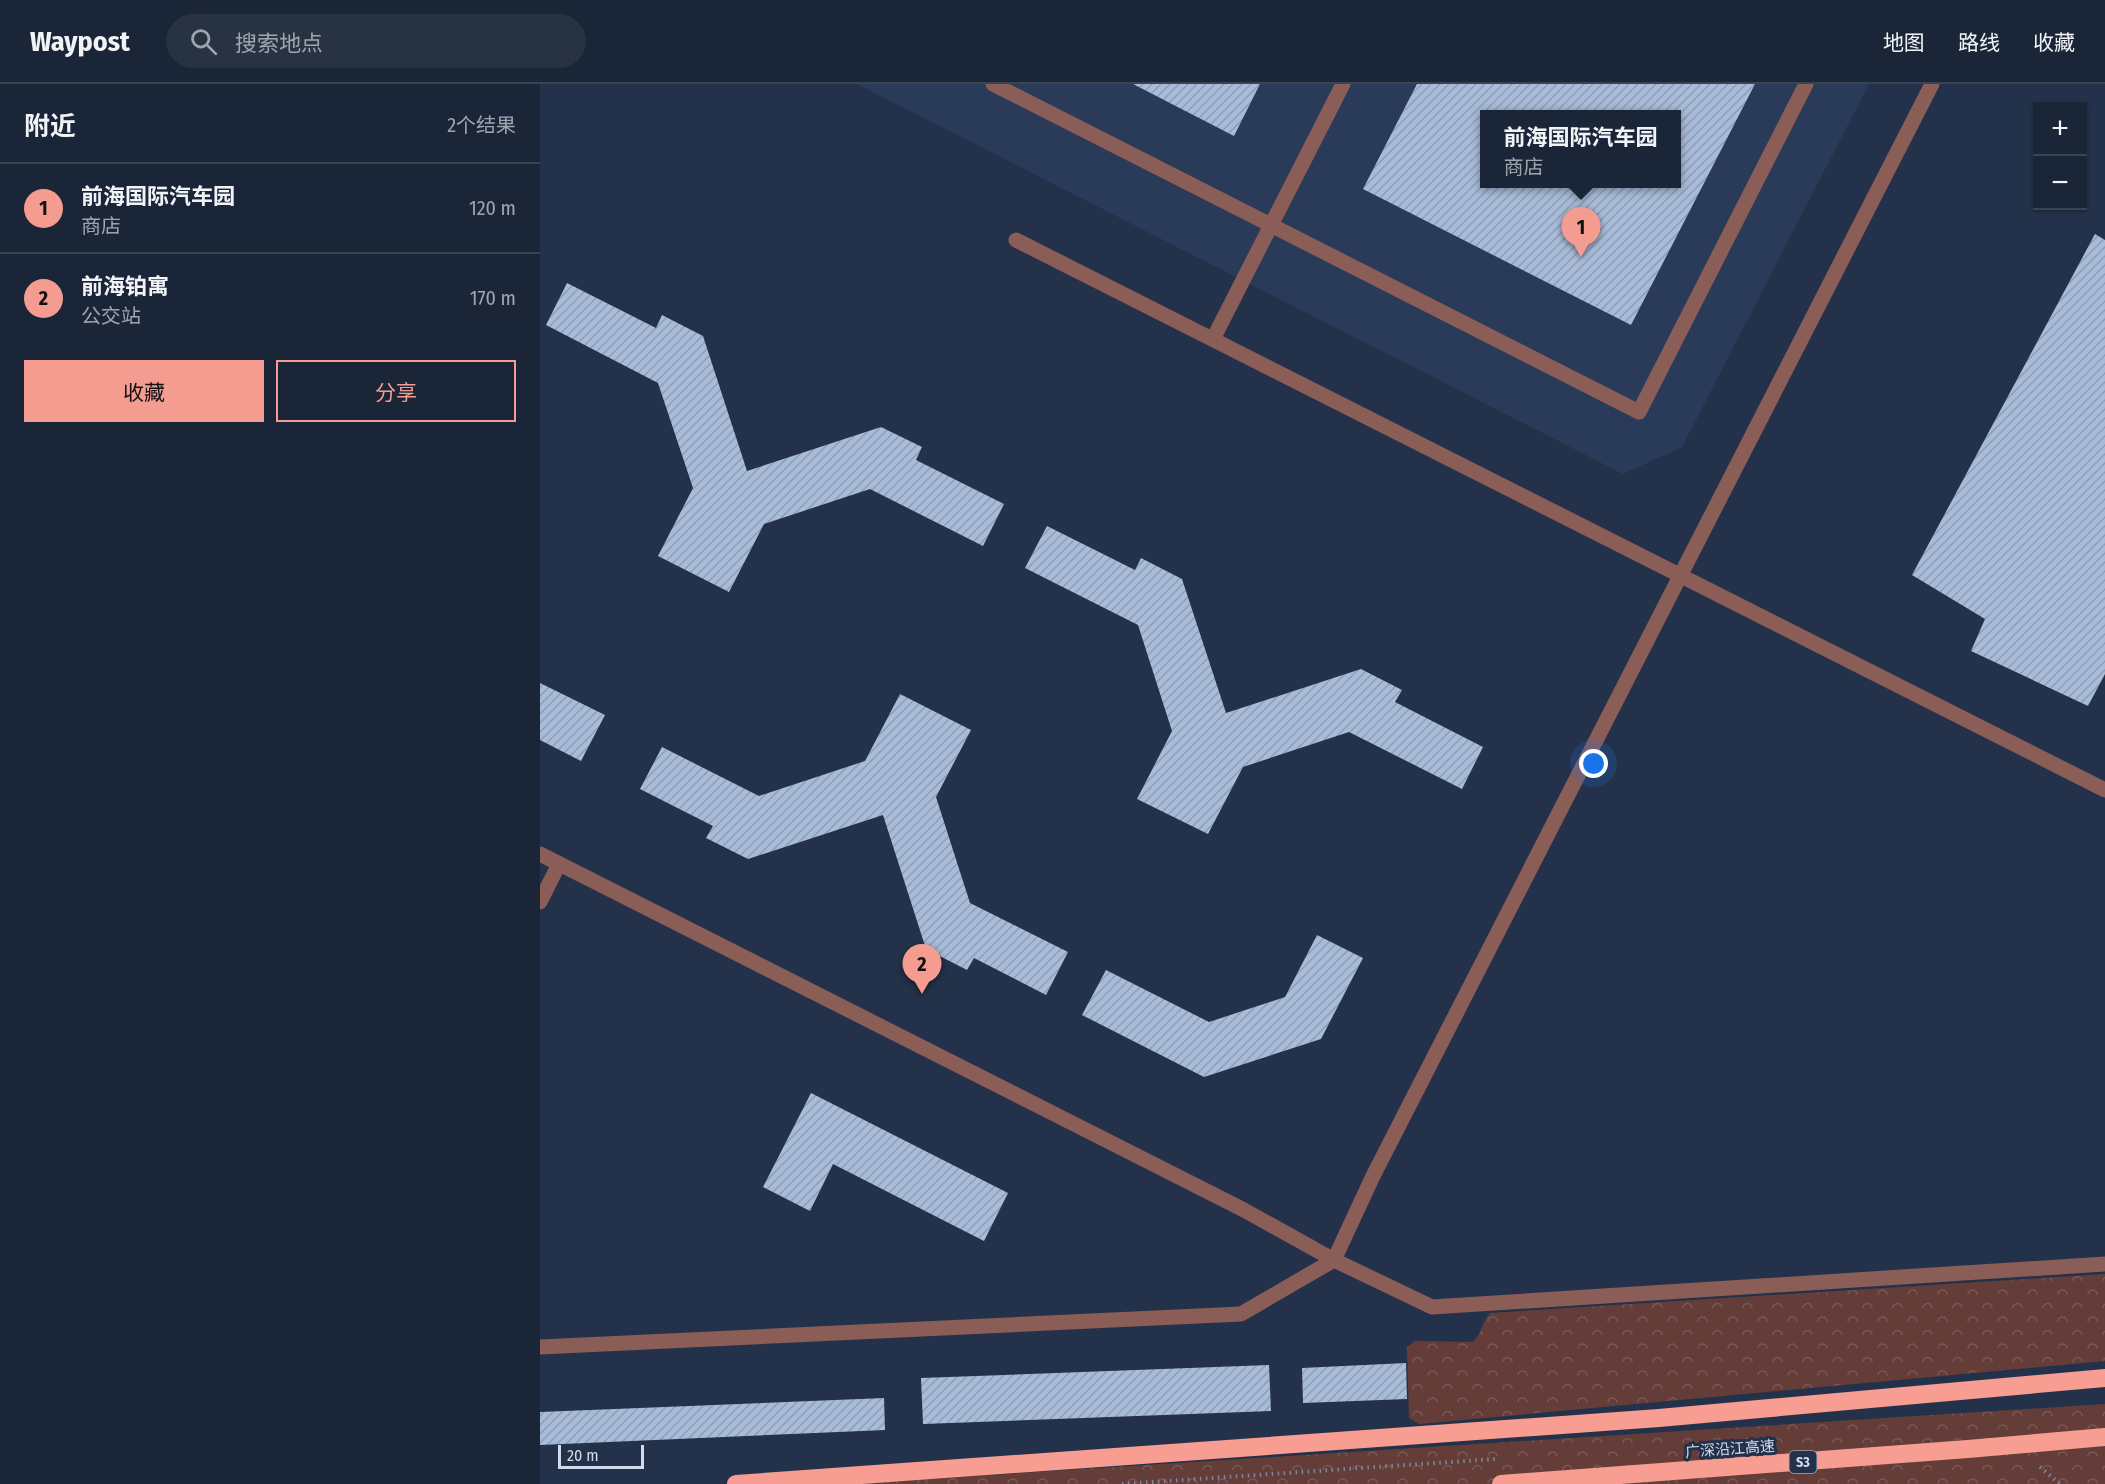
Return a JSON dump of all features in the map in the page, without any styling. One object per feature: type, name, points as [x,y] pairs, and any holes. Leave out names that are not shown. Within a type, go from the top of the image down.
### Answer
[{"type":"highway","points":[[736,1484],[1659,1418],[2105,1378]]},
{"type":"highway","name":"广深沿江高速","points":[[1501,1484],[2105,1437]]},
{"type":"street","points":[[993,84],[1639,412],[1806,84]]},
{"type":"street","points":[[1213,339],[1342,84]]},
{"type":"street","points":[[540,1347],[1241,1314],[1334,1260],[1373,1176],[1932,84]]},
{"type":"street","points":[[1016,240],[2105,790]]},
{"type":"street","points":[[540,854],[1244,1210],[1334,1260],[1432,1307],[2105,1264]]},
{"type":"street","points":[[540,902],[559,864]]},
{"type":"shaded area","points":[[857,84],[1869,84],[1682,447],[1623,474]]},
{"type":"green space","points":[[2105,1274],[2105,1361],[1419,1424],[1409,1418],[1407,1347],[1415,1341],[1473,1342],[1490,1313]]},
{"type":"green space","points":[[2105,1404],[2105,1484],[848,1484]]},
{"type":"building","points":[[1133,84],[1260,84],[1234,136]]},
{"type":"building","points":[[1417,84],[1755,84],[1631,325],[1363,189]]},
{"type":"building","points":[[2095,234],[2105,240],[2105,674],[2088,706],[1971,651],[1985,619],[1912,575]]},
{"type":"building","points":[[567,283],[656,328],[662,315],[703,336],[747,471],[881,427],[922,447],[916,460],[1004,504],[983,546],[870,489],[764,524],[729,592],[658,556],[693,488],[658,383],[546,325]]},
{"type":"building","points":[[1047,526],[1135,570],[1141,558],[1182,579],[1226,713],[1361,669],[1402,690],[1395,702],[1483,747],[1462,789],[1349,732],[1243,767],[1208,834],[1137,799],[1172,731],[1138,625],[1025,568]]},
{"type":"building","points":[[540,683],[605,715],[581,761],[540,740]]},
{"type":"building","points":[[900,694],[971,730],[936,797],[970,903],[1068,952],[1046,995],[974,958],[967,970],[926,949],[883,815],[748,859],[706,838],[713,826],[640,789],[662,747],[759,796],[865,761]]},
{"type":"building","points":[[1317,935],[1363,958],[1321,1039],[1204,1077],[1082,1015],[1106,970],[1209,1022],[1285,997]]},
{"type":"building","points":[[811,1093],[1008,1193],[984,1241],[833,1164],[810,1211],[763,1187]]},
{"type":"building","points":[[1406,1363],[1407,1399],[1303,1403],[1302,1368]]},
{"type":"building","points":[[1269,1365],[1271,1411],[923,1424],[921,1378]]},
{"type":"building","points":[[884,1398],[885,1430],[540,1445],[540,1412]]},
{"type":"place","name":"前海国际汽车园","points":[[1581,257]]},
{"type":"place","name":"前海铂寓","points":[[922,994]]}]
